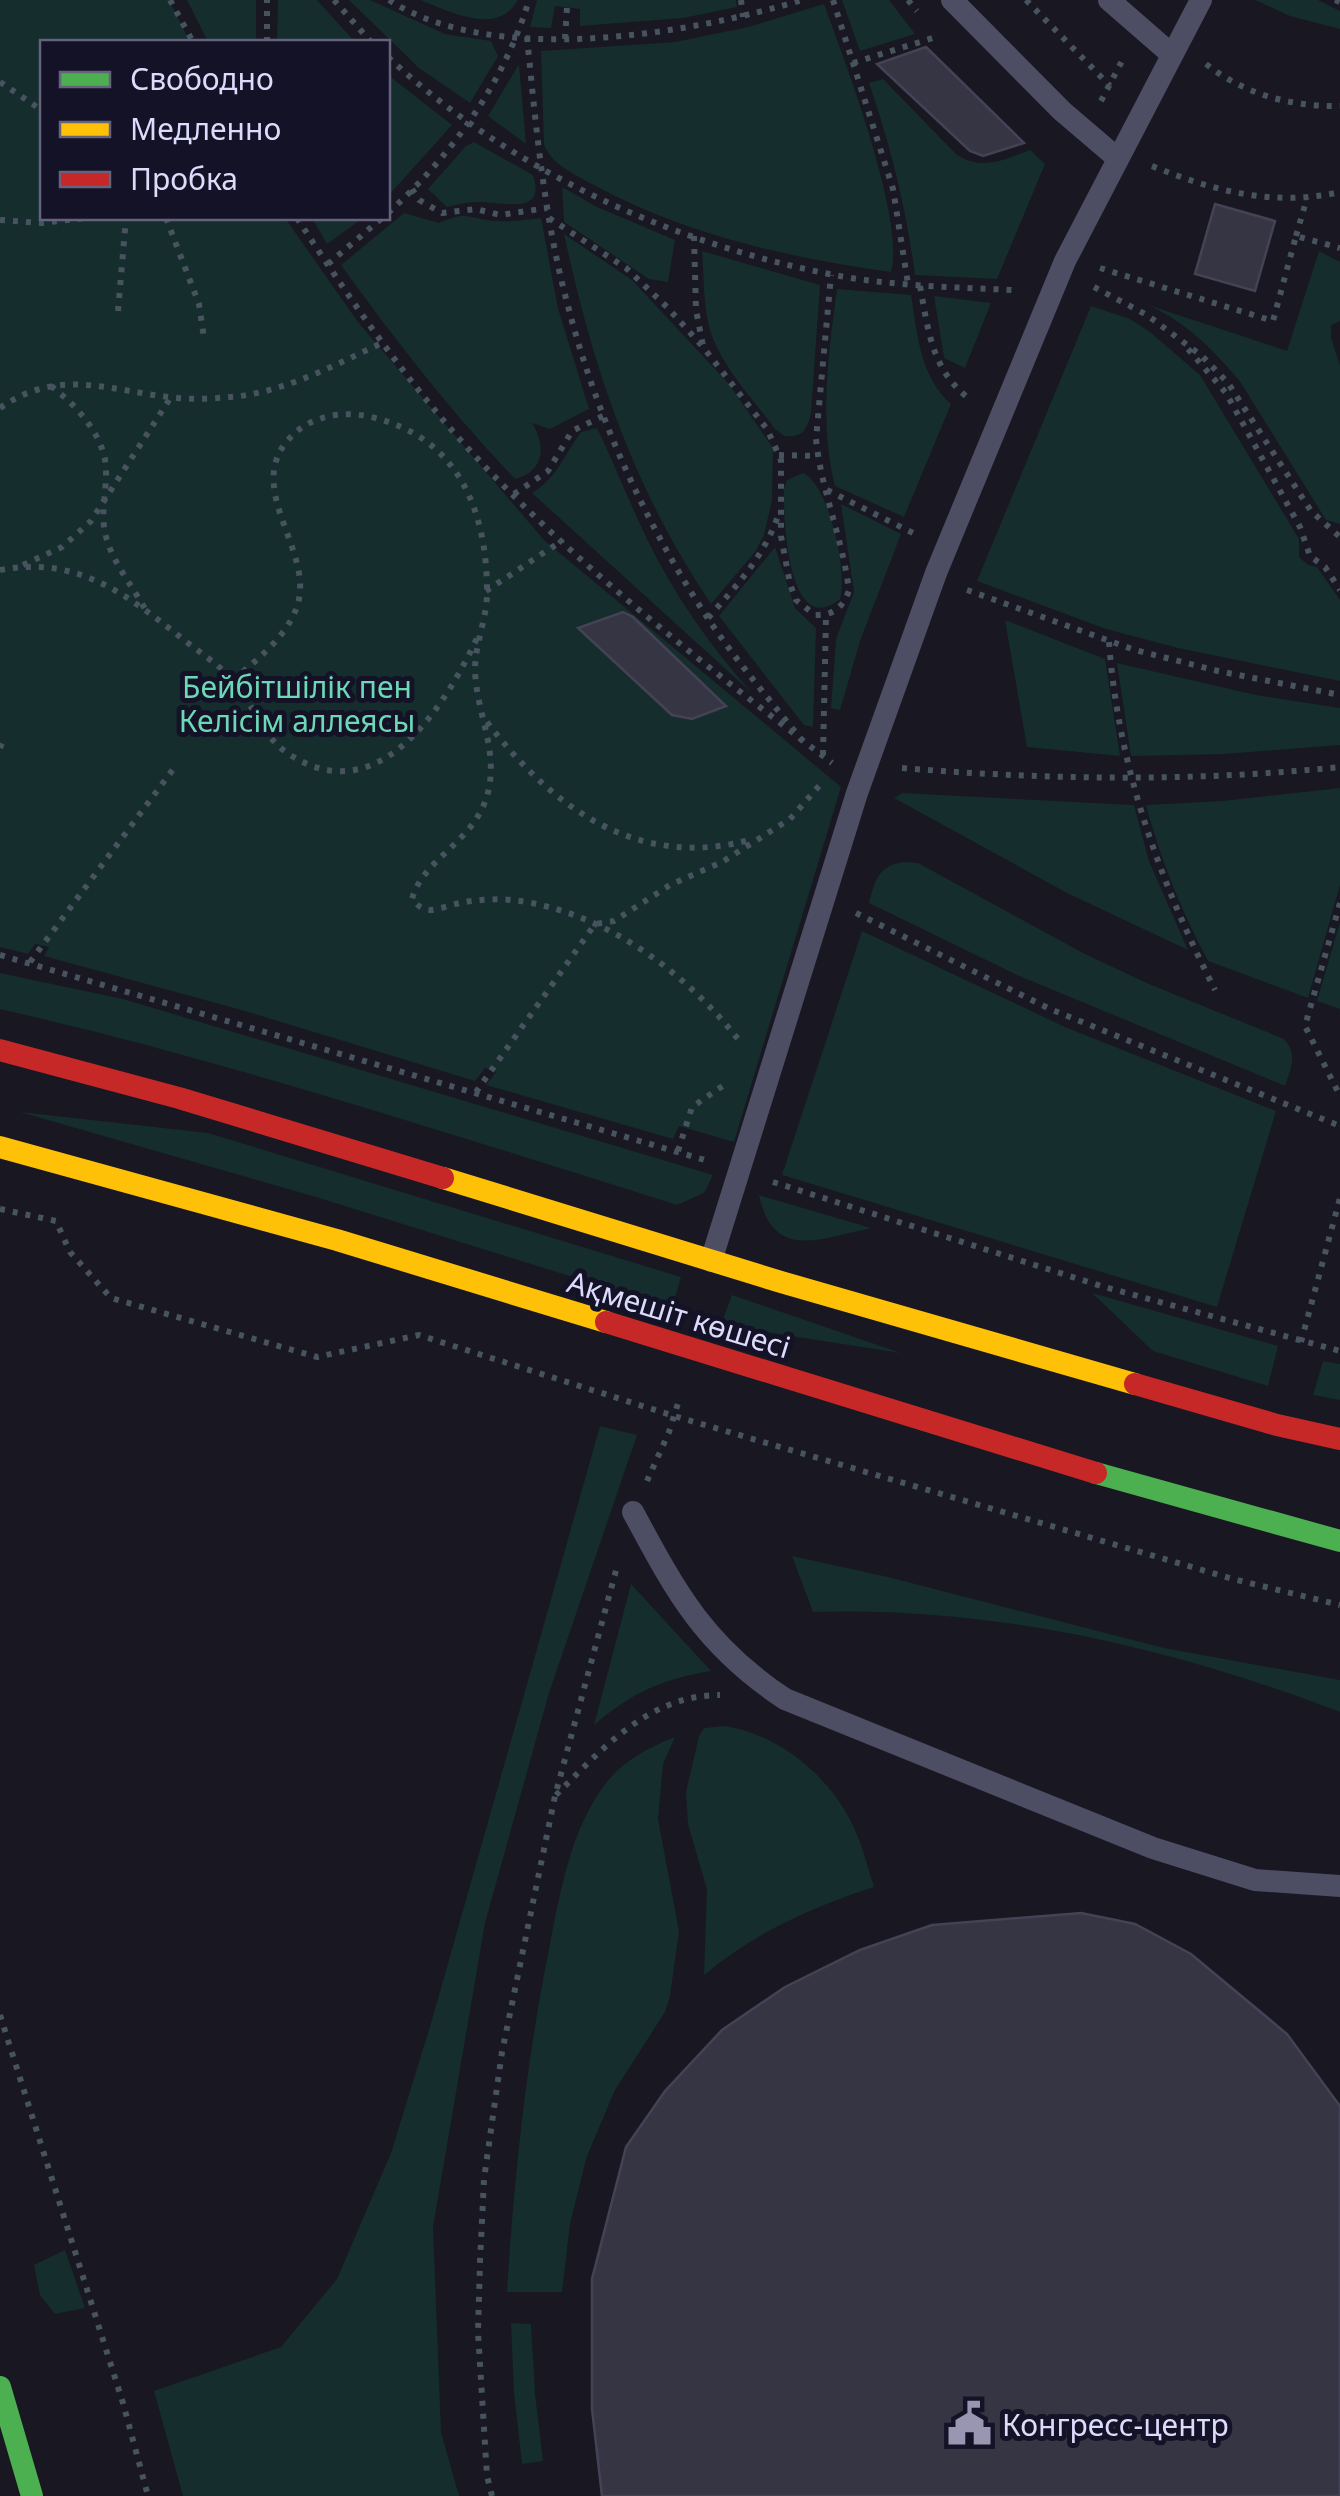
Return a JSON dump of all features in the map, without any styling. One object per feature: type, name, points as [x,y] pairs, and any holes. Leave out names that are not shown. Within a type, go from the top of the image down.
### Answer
[{"type":"street","name":"Ақмешіт көшесі","points":[[0,1050],[122,1080],[357,1149],[711,1261],[1260,1420],[1340,1439]]},
{"type":"street","name":"Ақмешіт көшесі","points":[[0,1147],[266,1220],[1098,1474],[1340,1541]]},
{"type":"street","points":[[0,2387],[10,2460],[32,2496]]},
{"type":"lane","points":[[952,0],[1117,158]]},
{"type":"lane","points":[[1108,0],[1170,54]]},
{"type":"lane","points":[[711,1261],[742,1172],[857,793],[936,574],[1066,260],[1200,0]]},
{"type":"lane","points":[[633,1512],[668,1577],[706,1634],[749,1675],[784,1699],[1153,1848],[1255,1880],[1340,1886]]},
{"type":"path","points":[[170,0],[192,40]]},
{"type":"path","points":[[266,40],[268,0]]},
{"type":"path","points":[[334,0],[369,40]]},
{"type":"path","points":[[390,0],[441,22],[516,36],[565,38],[658,34],[802,0]]},
{"type":"path","points":[[390,210],[468,122],[504,67],[529,0]]},
{"type":"path","points":[[741,0],[743,17]]},
{"type":"path","points":[[833,0],[894,190],[908,284]]},
{"type":"path","points":[[1026,0],[1110,86]]},
{"type":"path","points":[[565,38],[567,7]]},
{"type":"path","points":[[1086,131],[1139,29]]},
{"type":"path","points":[[854,64],[940,36]]},
{"type":"path","points":[[527,37],[546,208],[567,306],[604,415],[644,506],[708,618],[804,743]]},
{"type":"path","points":[[1200,58],[1247,90],[1289,102],[1340,106]]},
{"type":"path","points":[[390,60],[468,122],[574,186],[742,254],[831,274],[920,286],[1012,290]]},
{"type":"path","points":[[0,82],[40,112]]},
{"type":"path","points":[[1149,154],[1145,162],[1202,186],[1246,196],[1288,200],[1340,192]]},
{"type":"path","points":[[412,189],[419,200],[442,213],[476,209],[512,214],[546,208]]},
{"type":"path","points":[[1106,252],[1098,268],[1272,320],[1307,198]]},
{"type":"path","points":[[549,218],[626,268],[703,347],[766,429],[779,455],[781,536],[796,600],[807,611],[826,615],[844,604],[849,591],[816,439],[831,274]]},
{"type":"path","points":[[0,220],[68,220]]},
{"type":"path","points":[[118,310],[126,220]]},
{"type":"path","points":[[167,220],[199,304],[204,338]]},
{"type":"path","points":[[298,220],[384,342],[463,443],[562,540],[728,684],[832,764]]},
{"type":"path","points":[[328,264],[379,220]]},
{"type":"path","points":[[694,236],[696,310],[703,347]]},
{"type":"path","points":[[1296,236],[1340,248]]},
{"type":"path","points":[[1084,300],[1090,285],[1175,334],[1202,356],[1228,383],[1311,511],[1340,537]]},
{"type":"path","points":[[920,286],[934,352],[952,385],[967,397]]},
{"type":"path","points":[[1175,334],[1226,393],[1300,526],[1310,556],[1325,567],[1340,590]]},
{"type":"path","points":[[0,408],[39,387],[75,383],[170,397],[239,396],[278,388],[384,342]]},
{"type":"path","points":[[50,385],[70,400],[103,451],[102,519],[107,542],[146,610]]},
{"type":"path","points":[[20,566],[62,547],[90,521],[170,397]]},
{"type":"path","points":[[233,680],[271,647],[300,594],[298,564],[276,504],[275,469],[286,442],[304,426],[330,414],[364,415],[398,423],[435,445],[460,477],[478,516],[486,591],[475,671],[491,746],[490,784],[480,813],[459,843],[416,885],[412,899],[418,907],[429,910],[466,902],[513,899],[551,907],[595,924],[676,977],[714,1008],[742,1044]]},
{"type":"path","points":[[514,494],[548,470],[572,430],[604,415]]},
{"type":"path","points":[[779,455],[818,456]]},
{"type":"path","points":[[827,490],[914,534]]},
{"type":"path","points":[[708,618],[754,567],[768,545],[780,510]]},
{"type":"path","points":[[486,591],[562,540]]},
{"type":"path","points":[[0,570],[57,566],[97,579],[146,610],[233,680],[262,728],[283,750],[332,772],[362,768],[388,756],[414,737],[457,682],[479,632]]},
{"type":"path","points":[[963,588],[1110,642],[1218,671],[1340,695]]},
{"type":"path","points":[[823,756],[826,615]]},
{"type":"path","points":[[1110,642],[1132,780],[1165,884],[1215,990]]},
{"type":"path","points":[[484,717],[512,754],[552,794],[589,820],[637,841],[678,848],[720,848],[764,836]]},
{"type":"path","points":[[892,780],[903,750]]},
{"type":"path","points":[[896,768],[1026,778],[1132,780],[1242,777],[1340,767]]},
{"type":"path","points":[[30,962],[174,768]]},
{"type":"path","points":[[476,1092],[595,924],[614,921],[670,885],[722,862],[790,820],[829,776]]},
{"type":"path","points":[[1340,903],[1305,1026],[1340,1096]]},
{"type":"path","points":[[847,929],[852,911],[1050,1008],[1340,1126]]},
{"type":"path","points":[[0,955],[476,1092],[970,1246],[1340,1351]]},
{"type":"path","points":[[1301,1342],[1340,1198]]},
{"type":"path","points":[[0,1210],[56,1221],[70,1252],[112,1298],[317,1358],[419,1335],[674,1416],[1233,1579],[1340,1605]]},
{"type":"path","points":[[492,2496],[487,2476],[478,2332],[484,2179],[502,2052],[572,1725],[633,1512],[674,1416],[692,1350]]},
{"type":"path","points":[[0,2015],[123,2403],[148,2496]]},
{"type":"green space","name":"Бейбітшілік пен Келісім аллеясы","points":[[0,0],[169,0],[189,40],[40,40],[40,220],[286,220],[358,322],[544,540],[841,787],[734,1142],[679,1126],[673,1139],[486,1085],[496,1072],[485,1068],[475,1081],[245,1011],[44,956],[49,947],[35,944],[28,954],[0,947]]},
{"type":"green space","points":[[187,0],[256,0],[256,40],[207,40]]},
{"type":"green space","points":[[278,0],[317,0],[353,40],[277,40]]},
{"type":"green space","points":[[349,0],[370,0],[445,34],[491,41],[498,56],[470,103],[419,68]]},
{"type":"green space","points":[[420,0],[518,0],[509,11],[485,19],[458,15]]},
{"type":"green space","points":[[537,0],[736,0],[737,7],[683,18],[580,26],[580,9],[555,6],[551,28],[530,27]]},
{"type":"green space","points":[[842,0],[889,0],[915,34],[860,51]]},
{"type":"green space","points":[[1255,0],[1318,0],[1340,11],[1340,29],[1290,16]]},
{"type":"green space","points":[[824,4],[882,179],[890,216],[891,272],[775,251],[699,230],[625,201],[570,172],[552,158],[544,145],[541,51],[675,42],[748,27]]},
{"type":"green space","points":[[519,64],[526,144],[488,116]]},
{"type":"green space","points":[[390,77],[452,125],[390,194]]},
{"type":"green space","points":[[883,79],[957,155],[985,163],[1030,150],[1045,164],[997,279],[915,275],[897,178],[869,83]]},
{"type":"green space","points":[[474,142],[533,175],[534,197],[520,204],[475,202],[447,207],[428,189]]},
{"type":"green space","points":[[562,187],[597,207],[675,240],[668,282],[649,279],[564,222]]},
{"type":"green space","points":[[404,213],[439,223],[463,216],[503,221],[541,218],[558,308],[589,409],[550,429],[532,423],[537,431],[540,457],[525,475],[515,479],[468,428],[341,265]]},
{"type":"green space","points":[[313,220],[360,220],[327,244]]},
{"type":"green space","points":[[564,234],[632,280],[729,384],[773,448],[772,500],[764,535],[755,552],[711,604],[659,516],[619,426],[588,332]]},
{"type":"green space","points":[[702,251],[820,285],[811,413],[800,434],[784,436],[775,429],[738,382],[715,343],[705,301]]},
{"type":"green space","points":[[1319,251],[1340,262],[1340,321],[1331,325],[1331,338],[1340,365],[1340,524],[1326,520],[1231,371],[1187,329],[1148,305],[1287,351]]},
{"type":"green space","points":[[837,289],[911,295],[926,367],[951,404],[904,517],[835,486],[826,413]]},
{"type":"green space","points":[[934,296],[991,303],[965,368],[944,358]]},
{"type":"green space","points":[[1091,306],[1130,319],[1200,375],[1299,539],[1299,557],[1317,567],[1340,600],[1340,681],[1106,629],[977,581]]},
{"type":"green space","points":[[597,428],[670,581],[708,639],[752,693],[532,493],[554,473],[581,432]]},
{"type":"green space","points":[[803,473],[821,494],[839,551],[840,599],[822,608],[809,603],[799,590],[787,546],[784,488],[787,480]]},
{"type":"green space","points":[[841,504],[901,534],[860,641],[840,710],[831,708],[836,639],[854,592]]},
{"type":"green space","points":[[775,547],[795,608],[816,628],[813,727],[804,725],[719,616]]},
{"type":"green space","points":[[1005,620],[1105,659],[1120,756],[1027,747]]},
{"type":"green space","points":[[1117,663],[1256,695],[1340,708],[1340,745],[1131,756]]},
{"type":"green space","points":[[1340,788],[1340,885],[1308,998],[1208,961],[1172,885],[1146,805]]},
{"type":"green space","points":[[902,793],[1134,805],[1149,861],[1188,950],[1067,893],[894,798]]},
{"type":"green space","points":[[905,862],[918,863],[1085,954],[1149,984],[1284,1039],[1292,1056],[1285,1086],[1017,975],[869,903],[884,870]]},
{"type":"green space","points":[[1340,922],[1340,1009],[1317,1001]]},
{"type":"green space","points":[[862,931],[1065,1027],[1276,1111],[1217,1307],[782,1175]]},
{"type":"green space","points":[[0,973],[123,999],[713,1175],[704,1193],[677,1205],[256,1075],[0,1009]]},
{"type":"green space","points":[[20,1112],[208,1133],[681,1277],[672,1308],[316,1197]]},
{"type":"green space","points":[[759,1195],[871,1228],[818,1240],[788,1238],[766,1216]]},
{"type":"green space","points":[[1092,1293],[1278,1346],[1268,1386],[1153,1351]]},
{"type":"green space","points":[[732,1295],[901,1353],[721,1325]]},
{"type":"green space","points":[[1323,1361],[1340,1364],[1340,1400],[1313,1395]]},
{"type":"green space","points":[[600,1426],[637,1435],[549,1693],[485,1923],[433,2227],[441,2432],[459,2496],[183,2496],[154,2391],[281,2347],[337,2279],[391,2153]]},
{"type":"green space","points":[[792,1556],[1164,1648],[1340,1680],[1340,1712],[1213,1669],[1081,1636],[948,1616],[813,1612]]},
{"type":"green space","points":[[631,1584],[711,1671],[649,1689],[594,1725]]},
{"type":"green space","points":[[725,1726],[767,1739],[821,1779],[848,1815],[874,1887],[784,1923],[743,1946],[704,1975],[707,1890],[688,1824],[686,1792],[699,1736],[704,1728]]},
{"type":"green space","points":[[675,1737],[663,1764],[658,1819],[679,1931],[670,1996],[665,2012],[615,2090],[587,2156],[570,2224],[562,2292],[507,2292],[527,2077],[568,1863],[583,1821],[606,1783],[637,1755]]},
{"type":"green space","points":[[65,2250],[85,2308],[55,2314],[40,2295],[34,2265]]},
{"type":"green space","points":[[511,2323],[531,2324],[543,2461],[522,2464]]},
{"type":"building","points":[[926,47],[1024,143],[983,156],[970,151],[877,64]]},
{"type":"building","points":[[1215,204],[1275,221],[1255,291],[1195,274]]},
{"type":"building","points":[[623,612],[633,617],[726,706],[692,719],[672,715],[578,628]]},
{"type":"building","points":[[1081,1913],[1135,1924],[1191,1954],[1287,2034],[1340,2106],[1340,2496],[602,2496],[592,2409],[592,2279],[626,2147],[665,2091],[722,2030],[785,1987],[860,1950],[932,1925]]},
{"type":"traffic: fast","points":[[1096,1473],[1340,1541]]},
{"type":"traffic: fast","points":[[0,2387],[32,2496]]},
{"type":"traffic: slow","points":[[0,1147],[337,1240],[606,1322]]},
{"type":"traffic: slow","points":[[443,1178],[781,1282],[1135,1384]]},
{"type":"traffic: jam","points":[[0,1050],[179,1098],[443,1178]]},
{"type":"traffic: jam","points":[[606,1322],[1096,1473]]},
{"type":"traffic: jam","points":[[1135,1384],[1340,1439]]},
{"type":"place","name":"Конгресс-центр","points":[[969,2424]]}]
